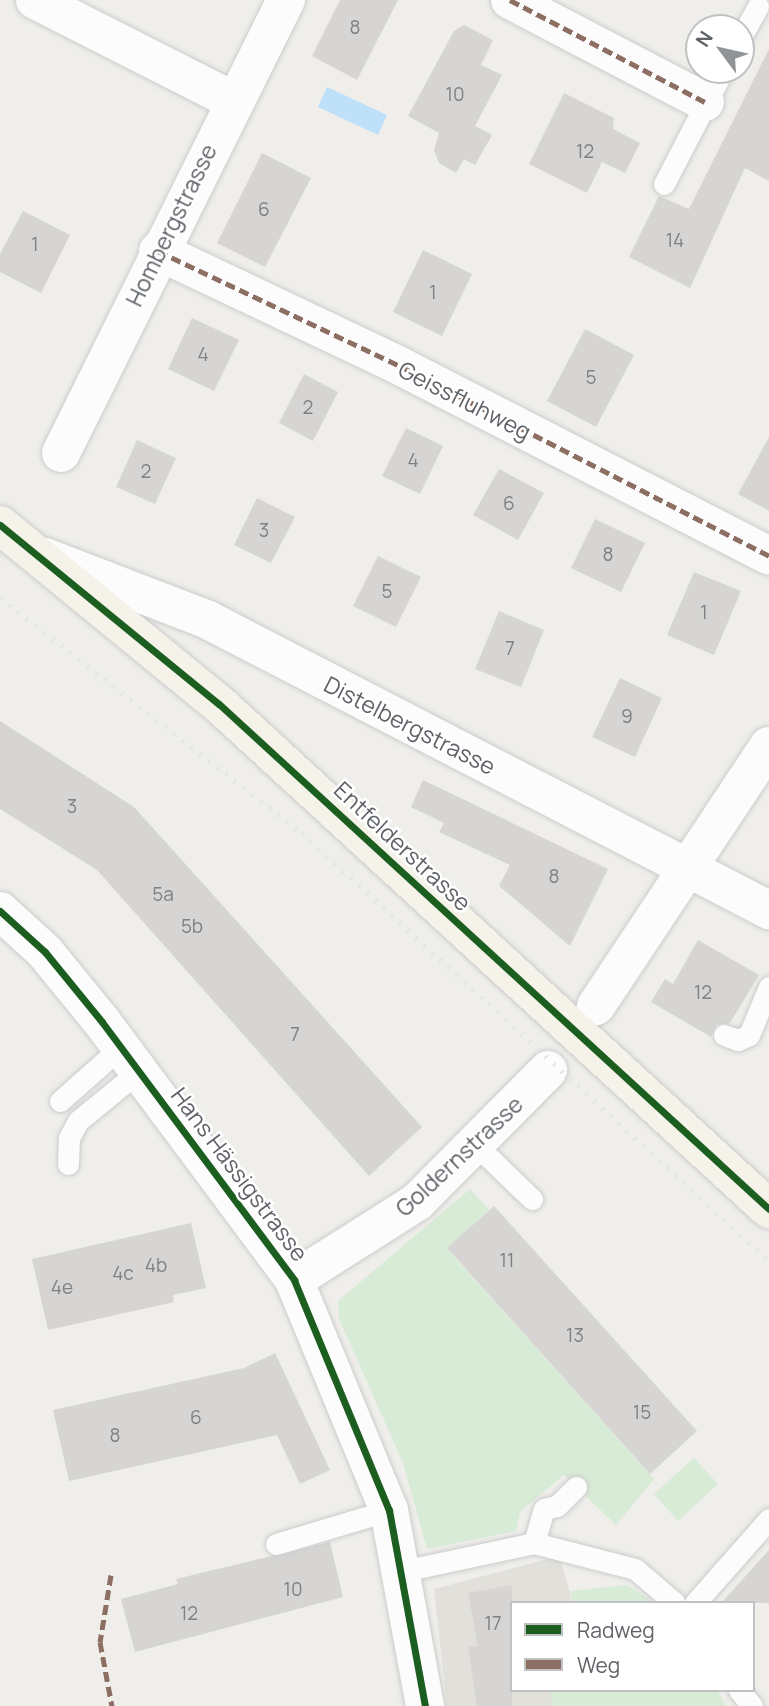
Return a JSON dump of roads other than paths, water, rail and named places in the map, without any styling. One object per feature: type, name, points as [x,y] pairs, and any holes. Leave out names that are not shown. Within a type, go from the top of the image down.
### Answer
[{"type":"main road","name":"Entfelderstrasse","points":[[0,526],[45,557],[219,704],[769,1209]]},
{"type":"street","points":[[35,0],[232,100]]},
{"type":"street","name":"Hombergstrasse","points":[[61,453],[232,100],[286,0]]},
{"type":"street","points":[[510,0],[714,86]]},
{"type":"street","name":"Geissfluhweg","points":[[158,251],[400,366],[769,556]]},
{"type":"street","name":"Distelbergstrasse","points":[[45,557],[208,621],[769,910]]},
{"type":"street","points":[[596,1006],[769,746]]},
{"type":"street","name":"Hans Hässigstrasse","points":[[0,911],[45,951],[130,1059],[294,1280],[389,1510],[403,1571],[425,1706]]},
{"type":"street","name":"Goldernstrasse","points":[[294,1280],[417,1202],[548,1070]]},
{"type":"lane","points":[[754,14],[758,6]]},
{"type":"lane","points":[[664,184],[714,86]]},
{"type":"lane","points":[[724,1035],[738,1040],[749,1035],[769,987]]},
{"type":"lane","points":[[60,1101],[130,1059]]},
{"type":"lane","points":[[68,1164],[69,1138],[78,1121],[130,1059]]},
{"type":"lane","points":[[476,1145],[532,1199]]},
{"type":"lane","points":[[534,1543],[544,1508],[557,1506],[576,1487]]},
{"type":"lane","points":[[276,1544],[389,1510]]},
{"type":"lane","points":[[697,1601],[769,1519]]},
{"type":"lane","points":[[403,1571],[534,1543],[635,1569],[673,1601]]},
{"type":"water","points":[[327,87],[387,115],[378,135],[318,107]]},
{"type":"railway","points":[[0,598],[302,833],[769,1261]]}]
